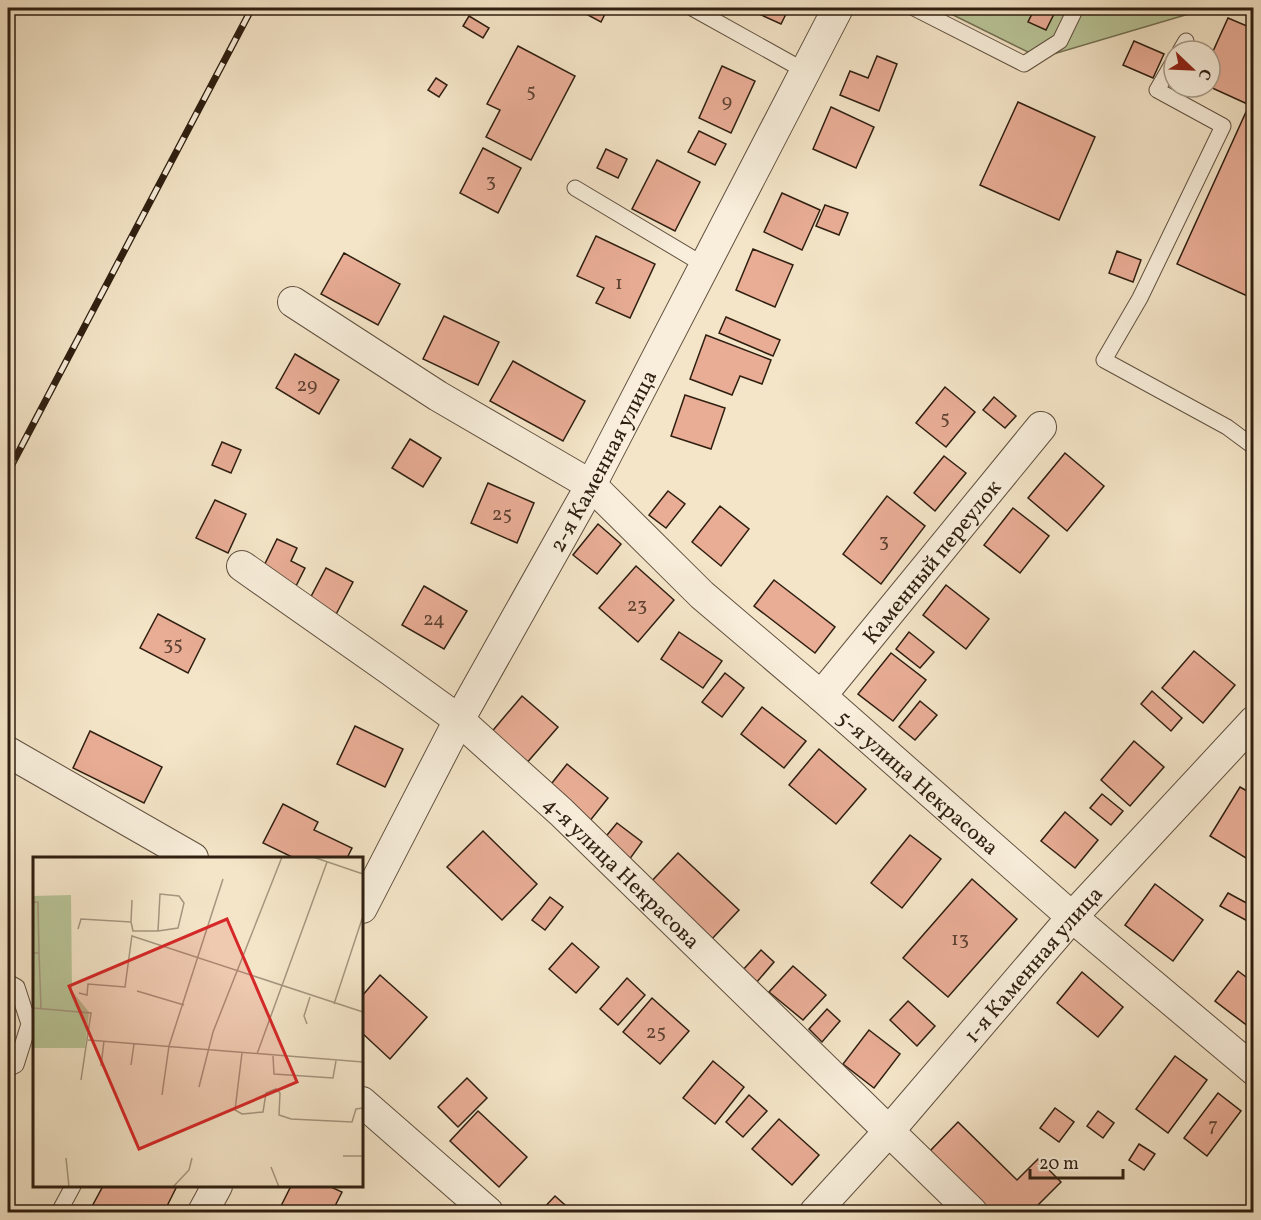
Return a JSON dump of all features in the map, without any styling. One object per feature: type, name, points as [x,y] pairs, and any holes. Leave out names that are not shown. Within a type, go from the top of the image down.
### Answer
[{"type":"street","name":"2-я Каменная улица","points":[[363,906],[459,720],[591,485],[838,8]]},
{"type":"street","name":"5-я улица Некрасова","points":[[293,302],[438,396],[591,485],[702,595],[821,696],[1072,917],[1254,1070]]},
{"type":"street","name":"Каменный переулок","points":[[821,696],[1041,427]]},
{"type":"street","name":"4-я улица Некрасова","points":[[243,566],[459,720],[561,812],[972,1212]]},
{"type":"street","name":"1-я Каменная улица","points":[[816,1212],[889,1131],[1072,917],[1254,721]]},
{"type":"street","points":[[8,752],[191,857]]},
{"type":"street","points":[[363,1102],[488,1212]]},
{"type":"street","points":[[203,1212],[216,1187]]},
{"type":"lane","points":[[693,8],[805,71]]},
{"type":"lane","points":[[914,8],[1024,64],[1060,41],[1076,8]]},
{"type":"lane","points":[[1162,81],[1157,90],[1162,93]]},
{"type":"lane","points":[[1174,99],[1223,126],[1140,298],[1104,360],[1227,427],[1254,447]]},
{"type":"lane","points":[[575,188],[704,265]]},
{"type":"lane","points":[[8,982],[17,987],[29,1024],[16,1065],[8,1069]]},
{"type":"lane","points":[[59,1212],[72,1187]]},
{"type":"green space","points":[[939,8],[1209,8],[1040,58]]},
{"type":"building","points":[[575,8],[608,8],[601,22]]},
{"type":"building","points":[[746,8],[789,8],[781,24]]},
{"type":"building","points":[[1035,8],[1057,8],[1046,30],[1028,22]]},
{"type":"building","points":[[469,16],[489,28],[483,38],[463,26]]},
{"type":"building","points":[[1228,18],[1254,29],[1254,107],[1222,92],[1222,39],[1219,39]]},
{"type":"building","points":[[1134,41],[1162,53],[1153,78],[1123,65]]},
{"type":"building","points":[[518,46],[575,76],[531,160],[486,137],[500,110],[487,104]]},
{"type":"building","points":[[877,56],[897,64],[879,111],[840,95],[850,71],[868,78]]},
{"type":"building","points":[[722,66],[755,81],[731,133],[699,118]]},
{"type":"building","points":[[436,78],[447,85],[439,97],[428,90]]},
{"type":"building","points":[[1018,102],[1095,137],[1059,220],[980,185]]},
{"type":"building","points":[[831,107],[874,127],[856,168],[813,149]]},
{"type":"building","points":[[1246,112],[1254,115],[1254,299],[1177,264]]},
{"type":"building","points":[[699,131],[726,144],[715,165],[688,152]]},
{"type":"building","points":[[483,148],[521,168],[498,213],[460,193]]},
{"type":"building","points":[[606,149],[627,159],[618,178],[597,168]]},
{"type":"building","points":[[657,160],[700,182],[675,231],[632,209]]},
{"type":"building","points":[[782,193],[820,210],[802,250],[764,232]]},
{"type":"building","points":[[825,205],[848,213],[839,235],[816,226]]},
{"type":"building","points":[[596,236],[655,264],[630,318],[596,303],[604,288],[577,276]]},
{"type":"building","points":[[753,249],[793,265],[775,307],[736,290]]},
{"type":"building","points":[[1117,251],[1141,260],[1133,282],[1109,273]]},
{"type":"building","points":[[344,253],[400,284],[378,325],[321,294]]},
{"type":"building","points":[[444,316],[499,342],[478,385],[423,359]]},
{"type":"building","points":[[726,317],[780,340],[773,356],[719,333]]},
{"type":"building","points":[[706,335],[771,360],[762,384],[740,376],[732,395],[690,379]]},
{"type":"building","points":[[295,354],[339,380],[319,414],[276,388]]},
{"type":"building","points":[[513,361],[585,401],[563,441],[490,401]]},
{"type":"building","points":[[945,387],[975,412],[946,447],[916,423]]},
{"type":"building","points":[[685,395],[725,408],[711,449],[671,436]]},
{"type":"building","points":[[994,397],[1016,416],[1005,428],[983,410]]},
{"type":"building","points":[[410,439],[441,458],[423,487],[392,468]]},
{"type":"building","points":[[222,442],[241,450],[231,473],[212,465]]},
{"type":"building","points":[[1065,453],[1104,486],[1067,531],[1028,498]]},
{"type":"building","points":[[944,456],[966,473],[935,511],[914,493]]},
{"type":"building","points":[[488,483],[534,503],[517,543],[471,523]]},
{"type":"building","points":[[668,491],[685,504],[666,528],[649,515]]},
{"type":"building","points":[[887,496],[925,526],[881,584],[843,554]]},
{"type":"building","points":[[215,500],[246,514],[228,553],[196,538]]},
{"type":"building","points":[[720,506],[749,529],[721,566],[692,542]]},
{"type":"building","points":[[1013,508],[1049,536],[1020,573],[984,545]]},
{"type":"building","points":[[598,524],[621,544],[597,574],[573,555]]},
{"type":"building","points":[[277,539],[297,548],[291,561],[305,568],[294,590],[260,574]]},
{"type":"building","points":[[636,566],[674,600],[638,642],[599,608]]},
{"type":"building","points":[[326,568],[353,582],[332,622],[305,608]]},
{"type":"building","points":[[774,580],[835,627],[815,653],[754,606]]},
{"type":"building","points":[[946,585],[989,619],[966,649],[923,615]]},
{"type":"building","points":[[424,586],[467,611],[444,649],[402,625]]},
{"type":"building","points":[[158,614],[205,639],[188,673],[140,648]]},
{"type":"building","points":[[679,632],[722,661],[703,688],[661,659]]},
{"type":"building","points":[[909,632],[934,652],[920,668],[896,649]]},
{"type":"building","points":[[1194,651],[1235,685],[1203,723],[1162,688]]},
{"type":"building","points":[[891,653],[926,680],[893,721],[858,694]]},
{"type":"building","points":[[725,673],[744,688],[722,717],[702,702]]},
{"type":"building","points":[[1152,691],[1182,718],[1171,731],[1141,704]]},
{"type":"building","points":[[522,696],[558,727],[525,765],[489,735]]},
{"type":"building","points":[[920,701],[937,715],[915,740],[899,727]]},
{"type":"building","points":[[762,707],[806,741],[784,768],[741,734]]},
{"type":"building","points":[[355,726],[403,749],[385,787],[337,764]]},
{"type":"building","points":[[90,731],[162,767],[144,803],[73,768]]},
{"type":"building","points":[[1134,741],[1164,767],[1130,806],[1101,780]]},
{"type":"building","points":[[819,749],[866,789],[836,824],[789,785]]},
{"type":"building","points":[[567,764],[608,798],[589,822],[548,788]]},
{"type":"building","points":[[1240,787],[1254,795],[1254,863],[1210,836]]},
{"type":"building","points":[[1102,794],[1123,811],[1111,825],[1090,808]]},
{"type":"building","points":[[283,804],[318,822],[314,830],[352,848],[348,857],[292,857],[263,843]]},
{"type":"building","points":[[1065,812],[1098,840],[1075,868],[1041,841]]},
{"type":"building","points":[[617,823],[642,842],[629,860],[603,840]]},
{"type":"building","points":[[483,831],[537,884],[502,920],[447,867]]},
{"type":"building","points":[[910,835],[941,859],[902,908],[871,883]]},
{"type":"building","points":[[678,853],[739,910],[710,941],[649,884]]},
{"type":"building","points":[[972,879],[1017,919],[948,997],[903,958]]},
{"type":"building","points":[[1155,884],[1203,920],[1173,961],[1125,925]]},
{"type":"building","points":[[1228,893],[1254,907],[1254,918],[1251,923],[1220,906]]},
{"type":"building","points":[[550,897],[563,907],[545,930],[532,920]]},
{"type":"building","points":[[572,943],[599,967],[576,993],[549,969]]},
{"type":"building","points":[[761,950],[774,962],[756,983],[742,971]]},
{"type":"building","points":[[793,966],[826,995],[803,1020],[769,992]]},
{"type":"building","points":[[1238,971],[1254,983],[1254,1021],[1249,1027],[1215,1001]]},
{"type":"building","points":[[1082,972],[1123,1007],[1098,1037],[1057,1003]]},
{"type":"building","points":[[380,975],[427,1017],[390,1059],[363,1034],[363,995]]},
{"type":"building","points":[[627,978],[645,995],[618,1025],[600,1009]]},
{"type":"building","points":[[652,998],[689,1031],[660,1064],[623,1032]]},
{"type":"building","points":[[908,1001],[935,1026],[917,1046],[890,1020]]},
{"type":"building","points":[[827,1009],[840,1021],[822,1042],[809,1029]]},
{"type":"building","points":[[869,1030],[900,1054],[874,1088],[843,1064]]},
{"type":"building","points":[[1175,1056],[1207,1080],[1168,1133],[1136,1109]]},
{"type":"building","points":[[713,1061],[744,1087],[715,1124],[683,1098]]},
{"type":"building","points":[[467,1078],[487,1098],[458,1127],[438,1107]]},
{"type":"building","points":[[1218,1093],[1241,1111],[1207,1156],[1184,1138]]},
{"type":"building","points":[[749,1095],[767,1111],[743,1137],[726,1122]]},
{"type":"building","points":[[1055,1108],[1074,1122],[1059,1142],[1040,1128]]},
{"type":"building","points":[[478,1111],[527,1157],[499,1187],[450,1141]]},
{"type":"building","points":[[1098,1111],[1114,1123],[1103,1138],[1087,1126]]},
{"type":"building","points":[[779,1119],[819,1155],[792,1185],[752,1149]]},
{"type":"building","points":[[958,1122],[1017,1180],[1038,1159],[1061,1182],[1031,1212],[988,1212],[928,1153]]},
{"type":"building","points":[[1139,1144],[1155,1154],[1144,1170],[1129,1160]]},
{"type":"building","points":[[102,1187],[176,1187],[164,1212],[89,1212]]},
{"type":"building","points":[[290,1187],[331,1187],[342,1192],[332,1212],[278,1212]]},
{"type":"building","points":[[555,1196],[573,1212],[540,1212]]},
{"type":"railway","points":[[8,472],[252,8]]}]
